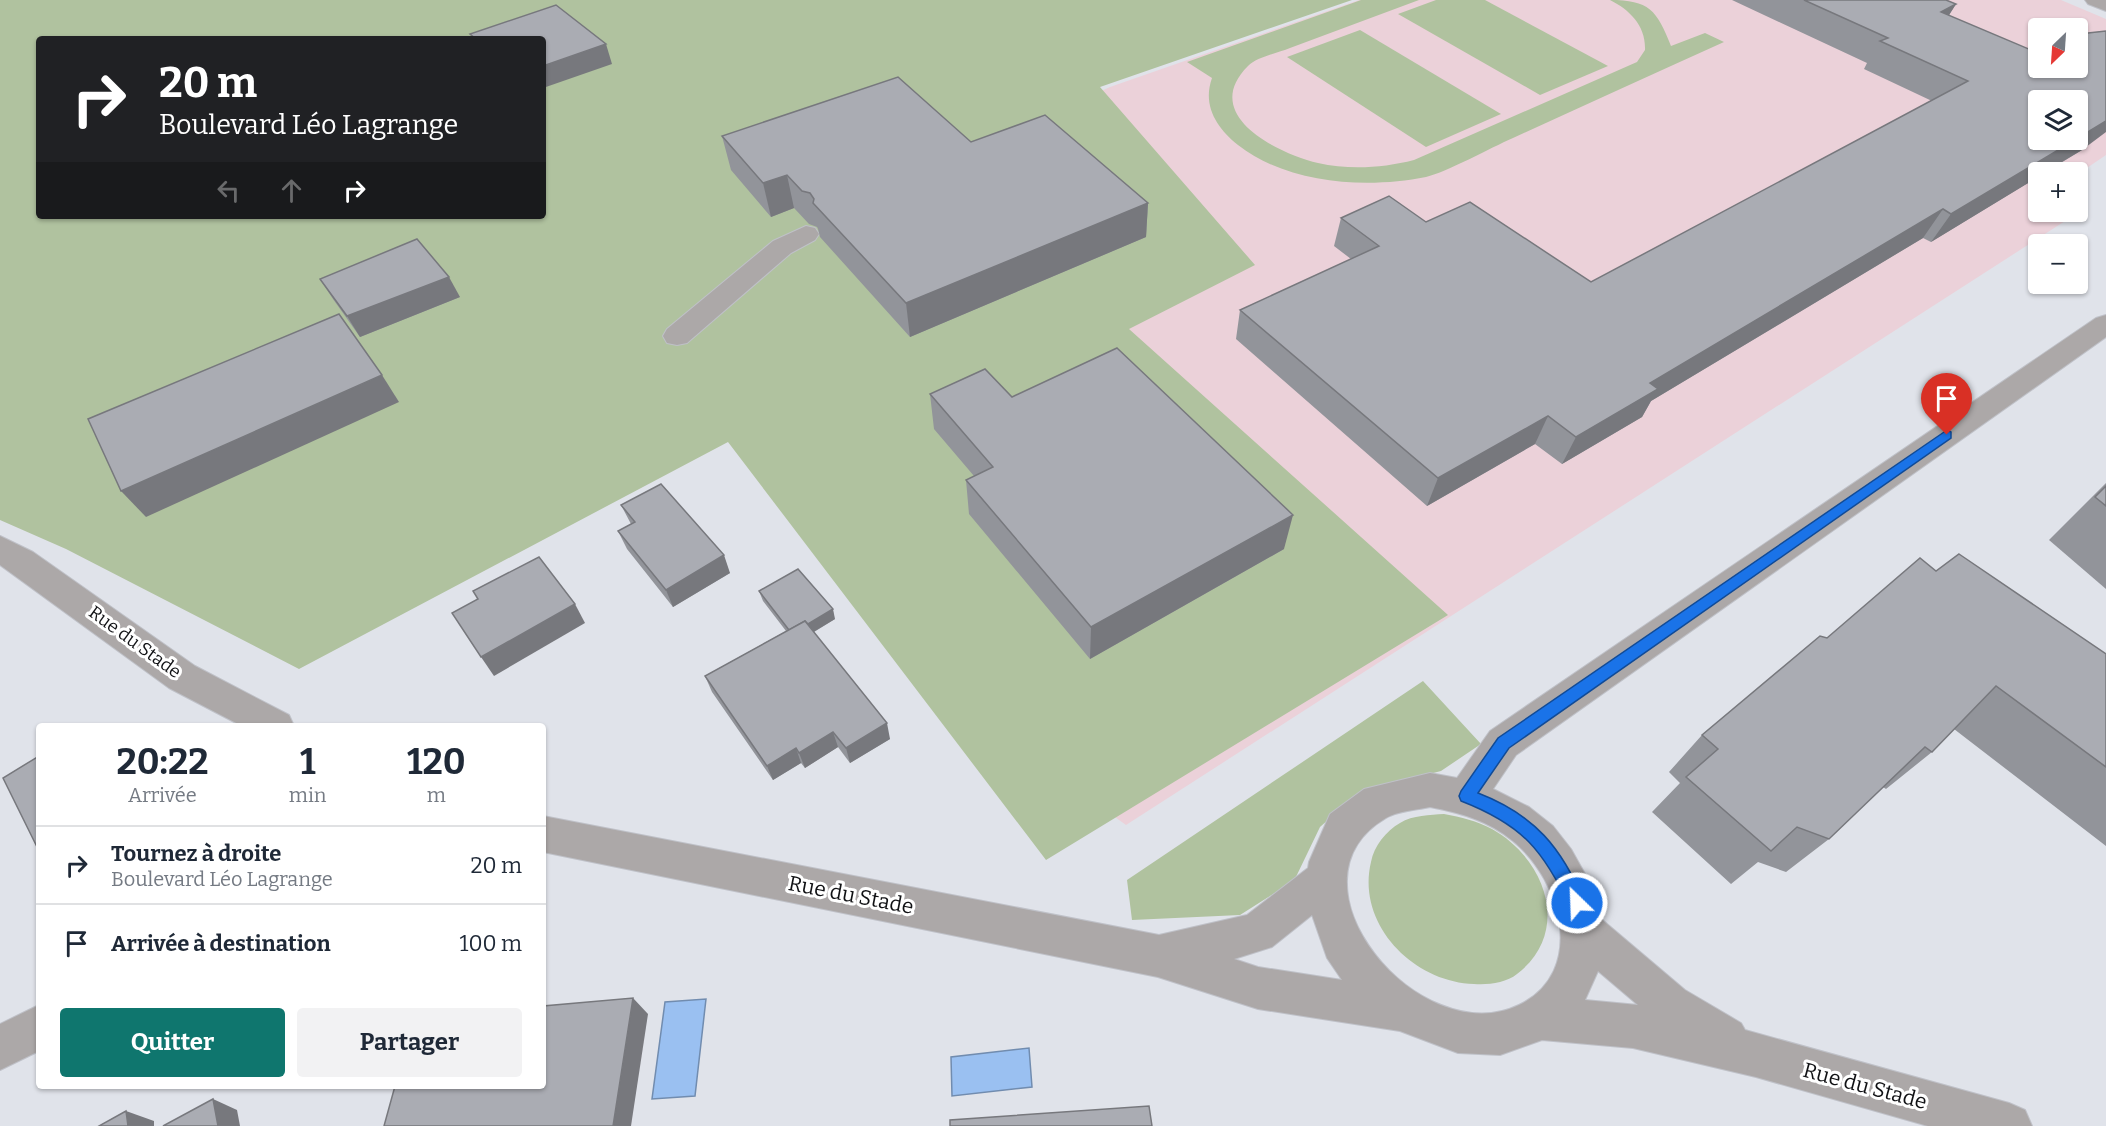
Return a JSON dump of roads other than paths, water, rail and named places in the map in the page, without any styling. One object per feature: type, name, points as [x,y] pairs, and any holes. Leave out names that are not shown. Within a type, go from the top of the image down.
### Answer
[{"type":"street","points":[[2095,0],[2106,5]]},
{"type":"street","points":[[677,336],[782,248],[806,234]]},
{"type":"street","points":[[1467,796],[1503,743],[2106,324]]},
{"type":"street","name":"Rue du Stade","points":[[0,549],[21,561],[182,677],[270,723]]},
{"type":"street","points":[[1430,790],[1467,796],[1491,805],[1520,823],[1538,839],[1554,858],[1573,891],[1582,930],[1582,955],[1573,982],[1554,1007],[1541,1018],[1503,1033],[1479,1034],[1440,1028],[1399,1010],[1360,975],[1348,958],[1329,914],[1326,879],[1332,852],[1340,835],[1351,820],[1371,805],[1392,795],[1430,790]]},
{"type":"street","name":"Rue du Stade","points":[[546,835],[1158,956],[1258,988],[1399,1010]]},
{"type":"street","name":"Rue du Stade","points":[[1158,956],[1257,933],[1326,879]]},
{"type":"street","name":"Rue du Stade","points":[[1582,930],[1670,1005],[1756,1055]]},
{"type":"street","name":"Rue du Stade","points":[[1541,1018],[1633,1026],[1756,1055],[2009,1126]]},
{"type":"street","points":[[0,1048],[36,1029]]},
{"type":"water","points":[[706,999],[695,1096],[652,1099],[665,1002]]},
{"type":"water","points":[[1029,1048],[1032,1087],[952,1096],[951,1057]]}]
